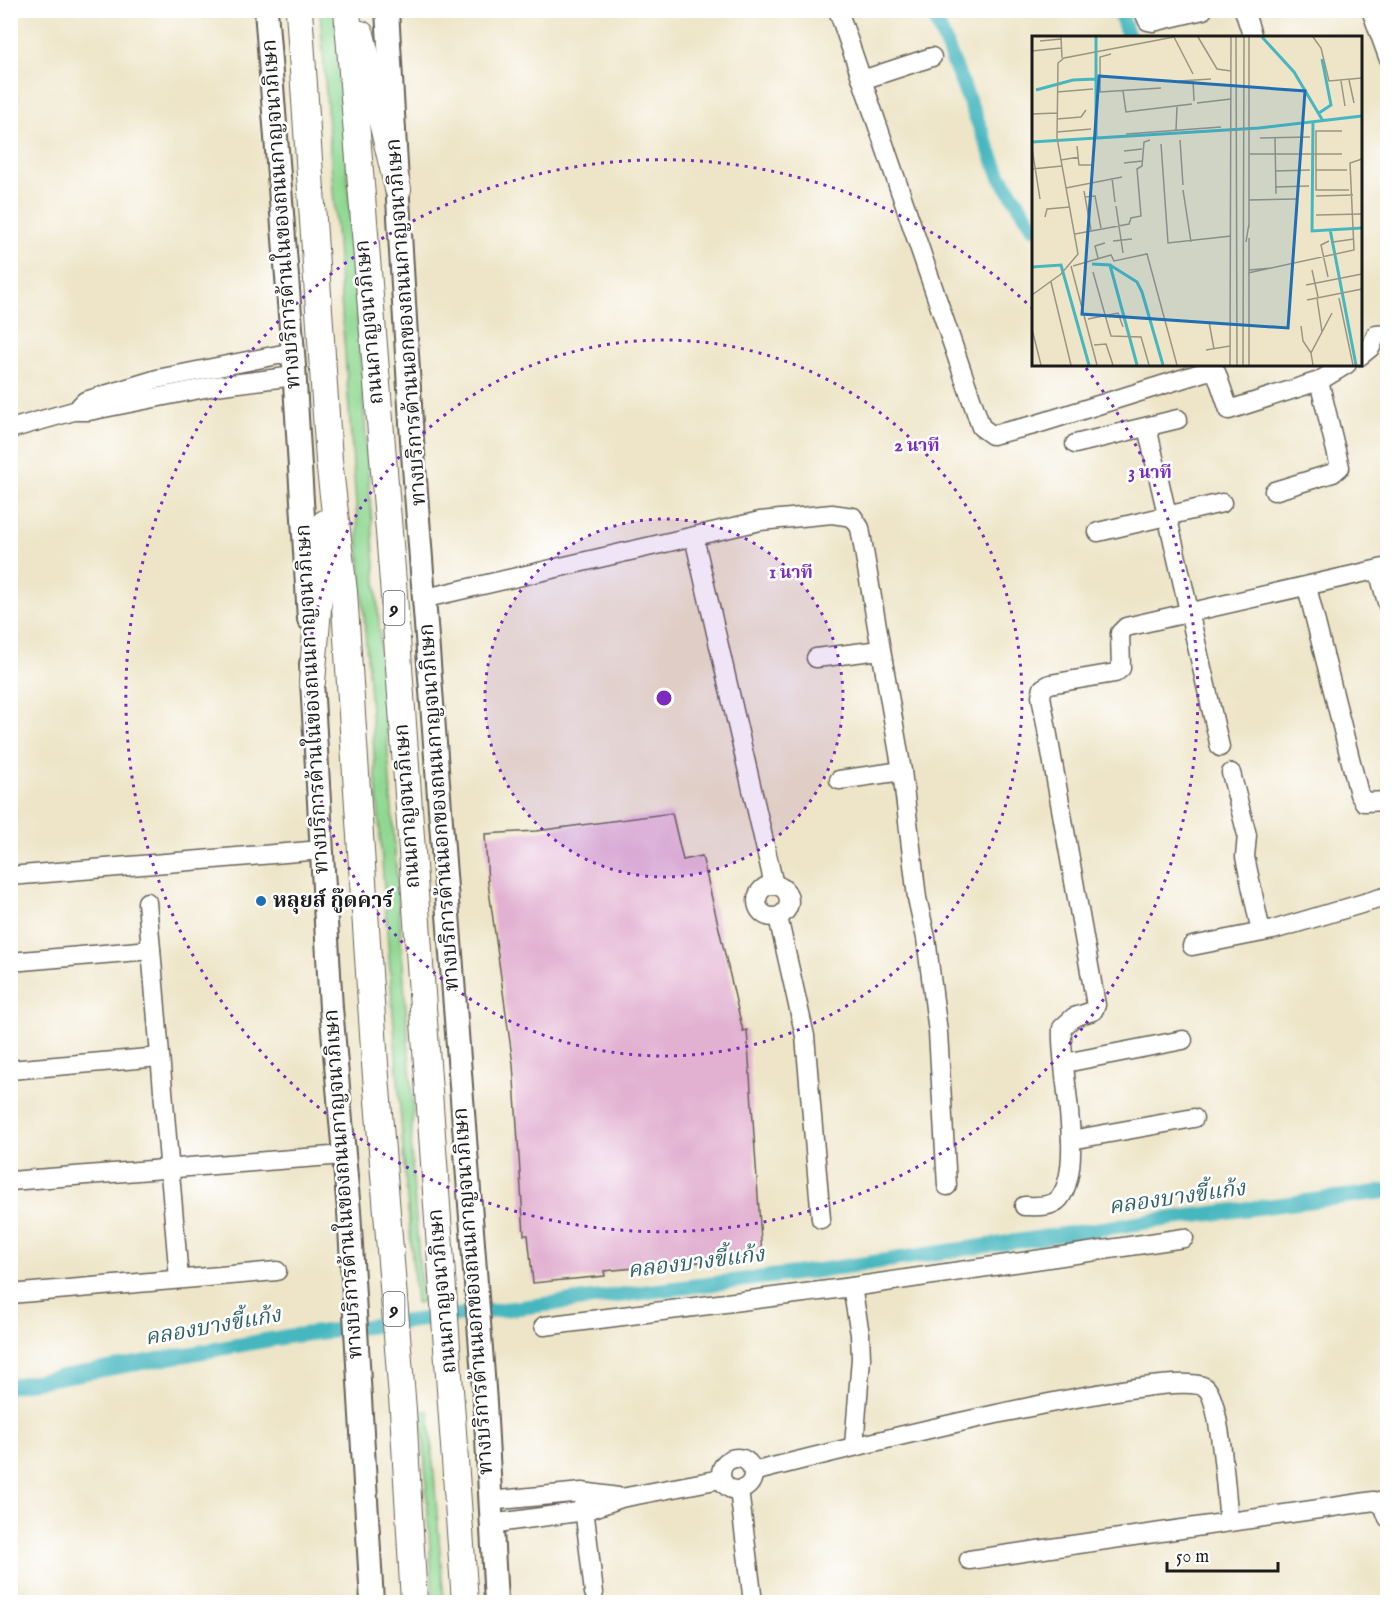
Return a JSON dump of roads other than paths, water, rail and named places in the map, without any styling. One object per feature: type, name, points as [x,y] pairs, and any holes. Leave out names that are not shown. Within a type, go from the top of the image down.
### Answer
[{"type":"highway","points":[[285,10],[302,77]]},
{"type":"highway","name":"9","points":[[299,10],[329,460],[344,604],[386,1208],[403,1410],[414,1602]]},
{"type":"highway","name":"ถนนกาญจนาภิเษก","points":[[347,10],[393,582],[465,1602]]},
{"type":"highway","points":[[355,10],[398,189]]},
{"type":"highway","points":[[312,682],[329,460]]},
{"type":"main road","name":"ทางบริการด้านในของถนนกาญจนาภิเษก","points":[[266,10],[295,376],[321,850],[331,1008],[349,1211],[372,1602]]},
{"type":"main road","name":"ทางบริการด้านนอกของถนนกาญจนาภิเษก","points":[[387,10],[412,440],[426,598],[485,1402],[495,1602]]},
{"type":"street","points":[[838,10],[981,427],[986,432],[992,435],[1034,425],[1207,371],[1216,372],[1229,410],[1319,381],[1344,366]]},
{"type":"street","points":[[1143,10],[1148,21],[1153,22],[1203,10]]},
{"type":"street","points":[[1244,10],[1252,36]]},
{"type":"street","points":[[1371,10],[1388,57]]},
{"type":"street","points":[[862,80],[932,57]]},
{"type":"street","points":[[1362,354],[1371,347],[1376,335],[1388,334]]},
{"type":"street","points":[[74,411],[85,401],[157,379],[293,352]]},
{"type":"street","points":[[10,429],[74,411],[89,411],[215,386],[295,376]]},
{"type":"street","points":[[1274,491],[1333,474],[1340,467],[1319,381]]},
{"type":"street","points":[[1076,444],[1178,419]]},
{"type":"street","points":[[1148,427],[1220,747]]},
{"type":"street","points":[[1098,532],[1222,503]]},
{"type":"street","points":[[426,598],[767,520],[832,514],[853,517],[860,528],[903,771],[917,898],[926,938],[938,1032],[947,1186]]},
{"type":"street","points":[[694,537],[774,885],[783,888],[789,897],[788,908],[778,917],[807,1053],[821,1219]]},
{"type":"street","points":[[1024,1206],[1047,1205],[1058,1200],[1068,1172],[1071,1140],[1062,1028],[1074,1017],[1093,1011],[1096,1005],[1041,696],[1043,688],[1050,684],[1115,673],[1121,668],[1120,633],[1126,627],[1383,569],[1388,606]]},
{"type":"street","points":[[1307,587],[1359,794],[1364,802],[1374,804],[1388,801]]},
{"type":"street","points":[[816,658],[880,650]]},
{"type":"street","points":[[839,780],[903,771]]},
{"type":"street","points":[[1231,773],[1247,835],[1245,857],[1261,932]]},
{"type":"street","points":[[10,876],[321,850]]},
{"type":"street","points":[[1192,946],[1261,932],[1388,896]]},
{"type":"street","points":[[147,902],[179,1279]]},
{"type":"street","points":[[10,962],[151,950]]},
{"type":"street","points":[[1065,1063],[1183,1040]]},
{"type":"street","points":[[10,1070],[160,1057]]},
{"type":"street","points":[[1071,1140],[1194,1118]]},
{"type":"street","points":[[10,1181],[344,1155]]},
{"type":"street","points":[[544,1326],[852,1287],[1184,1238]]},
{"type":"street","points":[[10,1294],[277,1271]]},
{"type":"street","points":[[852,1287],[860,1334],[861,1358],[854,1446]]},
{"type":"street","points":[[753,1472],[953,1423],[1138,1387],[1198,1382],[1207,1389],[1216,1411],[1228,1521]]},
{"type":"street","points":[[736,1457],[747,1461],[753,1472],[751,1482],[739,1490],[728,1488],[721,1479],[722,1467],[730,1458],[736,1457]]},
{"type":"street","points":[[490,1524],[585,1511],[621,1498],[721,1479]]},
{"type":"street","points":[[739,1490],[753,1602]]},
{"type":"street","points":[[489,1501],[582,1492],[621,1498]]},
{"type":"street","points":[[582,1492],[594,1593]]},
{"type":"street","points":[[969,1560],[1374,1501],[1383,1505],[1388,1518]]},
{"type":"waterway","points":[[932,10],[1000,176],[1032,225]]},
{"type":"waterway","points":[[1119,10],[1128,36]]},
{"type":"waterway","name":"คลองบางขี้แก้ง","points":[[10,1386],[290,1336],[815,1271],[1160,1220],[1388,1191]]},
{"type":"place","name":"หลุยส์ กู๊ดคาร์","points":[[261,901]]}]
